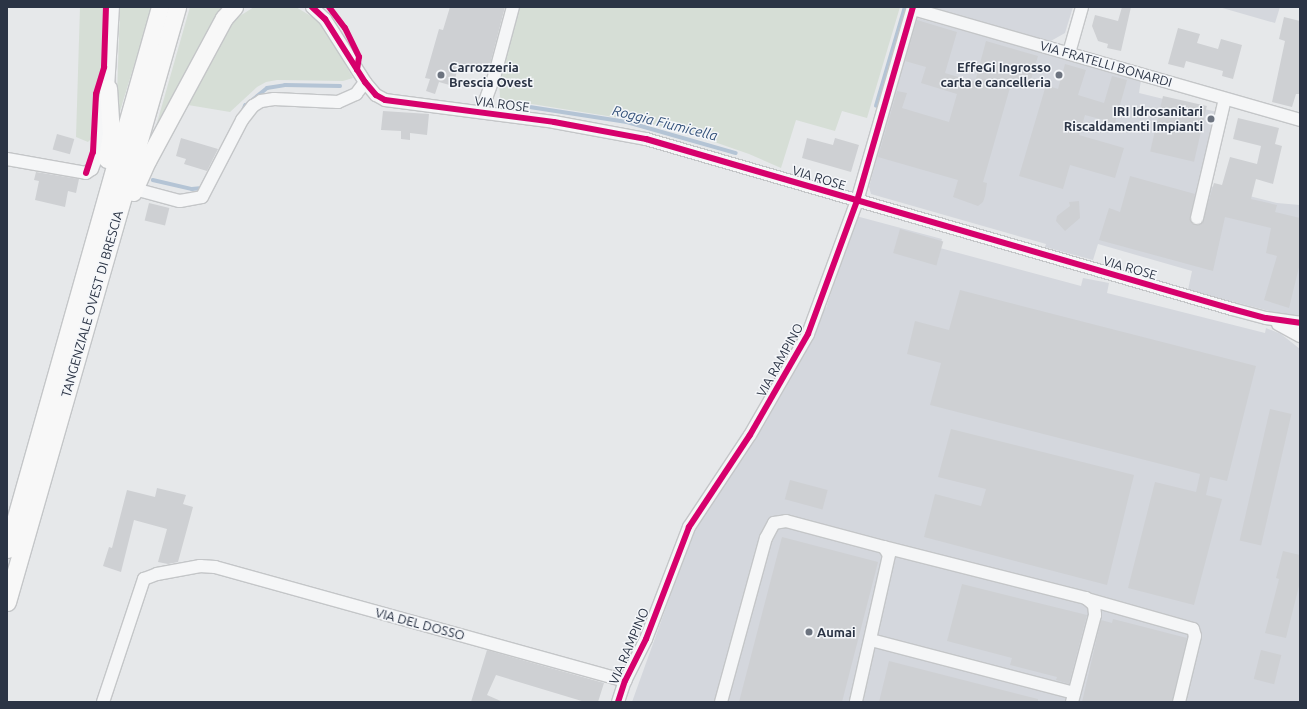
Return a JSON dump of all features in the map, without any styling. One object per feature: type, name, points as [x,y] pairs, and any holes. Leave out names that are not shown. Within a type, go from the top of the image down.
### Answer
[{"type":"highway","name":"TANGENZIALE OVEST DI BRESCIA","points":[[7,549],[90,249],[160,7]]},
{"type":"highway","name":"TANGENZIALE OVEST DI BRESCIA","points":[[7,602],[177,7]]},
{"type":"highway","points":[[107,250],[122,228],[137,180],[224,18],[234,7]]},
{"type":"highway","points":[[90,249],[90,220],[109,151],[108,88]]},
{"type":"street","points":[[7,159],[86,173],[92,169],[98,153],[100,119],[108,88],[113,7]]},
{"type":"street","name":"VIA ROSE","points":[[312,7],[325,19],[365,82],[376,95],[395,103],[481,112],[554,122],[646,139],[1266,318],[1300,323]]},
{"type":"street","name":"VIA ROSE","points":[[481,112],[495,74],[513,7]]},
{"type":"street","points":[[1069,53],[1082,7]]},
{"type":"street","name":"VIA FRATELLI BONARDI","points":[[913,8],[1300,120]]},
{"type":"street","name":"VIA RAMPINO","points":[[618,702],[625,681],[646,639],[689,527],[750,435],[808,334],[857,201],[913,8]]},
{"type":"street","points":[[142,190],[180,201],[202,197],[242,120],[253,106],[261,101],[274,99],[338,102],[356,94],[365,82]]},
{"type":"street","points":[[1197,218],[1225,99]]},
{"type":"street","name":"VIA ROSE","points":[[1266,318],[1300,336]]},
{"type":"street","points":[[720,702],[766,538],[774,523],[786,521],[1086,598],[1193,629],[1195,636],[1179,702]]},
{"type":"street","points":[[856,702],[889,555],[884,547]]},
{"type":"street","name":"VIA DEL DOSSO","points":[[103,702],[144,579],[157,574],[200,566],[215,567],[625,681]]},
{"type":"street","points":[[871,640],[1073,698],[1095,615],[1094,605],[1086,598]]},
{"type":"shaded area","points":[[80,7],[104,7],[102,68],[94,95],[92,138],[88,142],[76,137]]},
{"type":"shaded area","points":[[120,7],[152,7],[116,124]]},
{"type":"shaded area","points":[[190,7],[228,7],[153,137]]},
{"type":"shaded area","points":[[254,7],[296,7],[314,18],[327,32],[353,78],[343,81],[277,80],[266,82],[257,87],[230,112],[188,105],[235,19]]},
{"type":"shaded area","points":[[517,7],[900,7],[867,118],[842,111],[835,131],[796,120],[781,168],[749,154],[700,137],[645,122],[500,99],[499,77]]},
{"type":"shaded area","points":[[931,7],[1073,7],[1065,33],[1049,42]]},
{"type":"shaded area","points":[[1219,7],[1280,7],[1275,23]]},
{"type":"shaded area","points":[[914,17],[1141,80],[1139,93],[1217,112],[1202,184],[1277,203],[1300,205],[1300,319],[1188,290],[1192,271],[1098,244],[1093,260],[1045,247],[1046,244],[871,194],[869,187]]},
{"type":"shaded area","points":[[856,216],[942,239],[940,248],[1081,286],[1083,278],[1109,283],[1107,293],[1265,333],[1266,328],[1281,334],[1300,349],[1300,702],[632,702],[695,527],[763,427],[793,374],[822,317],[818,315],[822,306],[826,308]]},
{"type":"building","points":[[450,7],[505,7],[488,72],[459,64],[453,86],[439,82],[435,94],[426,91],[430,79],[425,78],[439,29],[443,30]]},
{"type":"building","points":[[1122,7],[1131,7],[1121,51],[1107,48],[1108,44],[1098,41],[1092,26],[1095,15],[1118,21]]},
{"type":"building","points":[[1284,17],[1300,21],[1300,94],[1296,94],[1292,107],[1272,102],[1285,41],[1279,39]]},
{"type":"building","points":[[917,20],[957,32],[945,73],[975,82],[986,41],[1038,56],[1028,89],[1011,84],[983,182],[987,183],[985,196],[983,202],[978,206],[953,197],[958,180],[878,157],[897,91],[907,93],[902,108],[949,122],[957,94],[921,83],[926,67],[905,61]]},
{"type":"building","points":[[1178,28],[1200,34],[1197,43],[1218,49],[1221,39],[1242,45],[1233,79],[1222,76],[1223,71],[1186,61],[1184,68],[1168,64]]},
{"type":"building","points":[[1065,64],[1086,70],[1078,95],[1104,103],[1112,76],[1127,80],[1115,123],[1085,115],[1079,135],[1124,148],[1115,178],[1070,165],[1063,189],[1019,176],[1046,85],[1058,89]]},
{"type":"building","points":[[1163,96],[1207,106],[1194,162],[1150,152]]},
{"type":"building","points":[[383,111],[429,114],[427,135],[410,133],[410,140],[401,139],[401,131],[381,130]]},
{"type":"building","points":[[1238,118],[1279,128],[1275,144],[1282,146],[1273,184],[1256,179],[1251,199],[1277,205],[1275,212],[1300,218],[1300,263],[1289,308],[1264,300],[1277,256],[1266,253],[1271,228],[1225,217],[1213,271],[1099,240],[1109,208],[1120,212],[1130,176],[1195,194],[1190,220],[1195,225],[1202,223],[1214,183],[1222,185],[1230,157],[1257,164],[1261,146],[1233,139]]},
{"type":"building","points":[[57,134],[74,139],[70,154],[53,149]]},
{"type":"building","points":[[181,138],[218,149],[207,171],[184,164],[186,159],[176,156]]},
{"type":"building","points":[[807,138],[833,145],[835,138],[859,145],[851,172],[802,158]]},
{"type":"building","points":[[36,172],[79,179],[76,193],[68,191],[65,207],[35,200],[39,181],[34,180]]},
{"type":"building","points":[[1079,201],[1080,218],[1065,231],[1056,221],[1057,216],[1070,206],[1069,202]]},
{"type":"building","points":[[149,203],[169,208],[165,226],[145,220]]},
{"type":"building","points":[[900,229],[943,241],[936,265],[893,253]]},
{"type":"building","points":[[960,290],[1256,366],[1227,481],[1210,477],[1206,495],[1222,499],[1194,605],[1128,588],[1155,482],[1196,492],[1200,474],[930,405],[941,363],[907,354],[915,321],[949,330]]},
{"type":"building","points":[[1270,409],[1291,414],[1261,545],[1240,541]]},
{"type":"building","points":[[951,429],[1134,475],[1107,585],[924,537],[935,494],[981,506],[986,489],[938,477]]},
{"type":"building","points":[[790,480],[828,490],[822,509],[785,499]]},
{"type":"building","points":[[157,488],[186,495],[183,504],[193,507],[178,562],[168,564],[158,562],[167,529],[134,520],[121,572],[103,566],[109,547],[112,548],[127,490],[155,497]]},
{"type":"building","name":"Aumai","points":[[782,537],[878,562],[842,702],[739,702]]},
{"type":"building","points":[[1283,551],[1300,555],[1300,582],[1286,638],[1265,633],[1279,579],[1276,578]]},
{"type":"building","points":[[962,584],[1087,615],[1069,684],[1056,680],[1057,677],[1010,665],[1012,658],[947,641]]},
{"type":"building","points":[[1113,619],[1187,638],[1172,702],[1082,702],[1101,620],[1112,623]]},
{"type":"building","points":[[487,650],[604,683],[598,702],[585,702],[496,675],[487,695],[503,702],[471,702]]},
{"type":"building","points":[[1261,650],[1281,655],[1274,684],[1254,679]]},
{"type":"building","points":[[889,661],[1038,699],[1038,702],[879,702]]},
{"type":"waterway","name":"Roggia Fiumicella","points":[[876,106],[905,7]]},
{"type":"waterway","name":"Roggia Fiumicella","points":[[242,113],[245,106],[267,88],[285,85],[340,86]]},
{"type":"waterway","name":"Roggia Fiumicella","points":[[517,105],[627,122],[736,153]]},
{"type":"waterway","name":"Roggia Fiumicella","points":[[153,180],[192,189],[202,188]]},
{"type":"cycle path","points":[[86,173],[93,152],[96,94],[104,67],[106,7]]},
{"type":"cycle path","points":[[312,7],[325,19],[365,82],[376,95],[385,100],[554,122],[646,139],[1232,309],[1266,318],[1300,323]]},
{"type":"cycle path","points":[[329,7],[345,28],[359,57],[357,70]]},
{"type":"cycle path","points":[[618,702],[625,681],[646,639],[689,527],[750,435],[808,334],[857,201],[913,7]]},
{"type":"place","name":"Carrozzeria Brescia Ovest","points":[[441,75]]},
{"type":"place","name":"EffeGi Ingrosso carta e cancelleria","points":[[1059,75]]},
{"type":"place","name":"IRI Idrosanitari Riscaldamenti Impianti","points":[[1211,119]]},
{"type":"place","name":"Aumai","points":[[809,632]]}]
